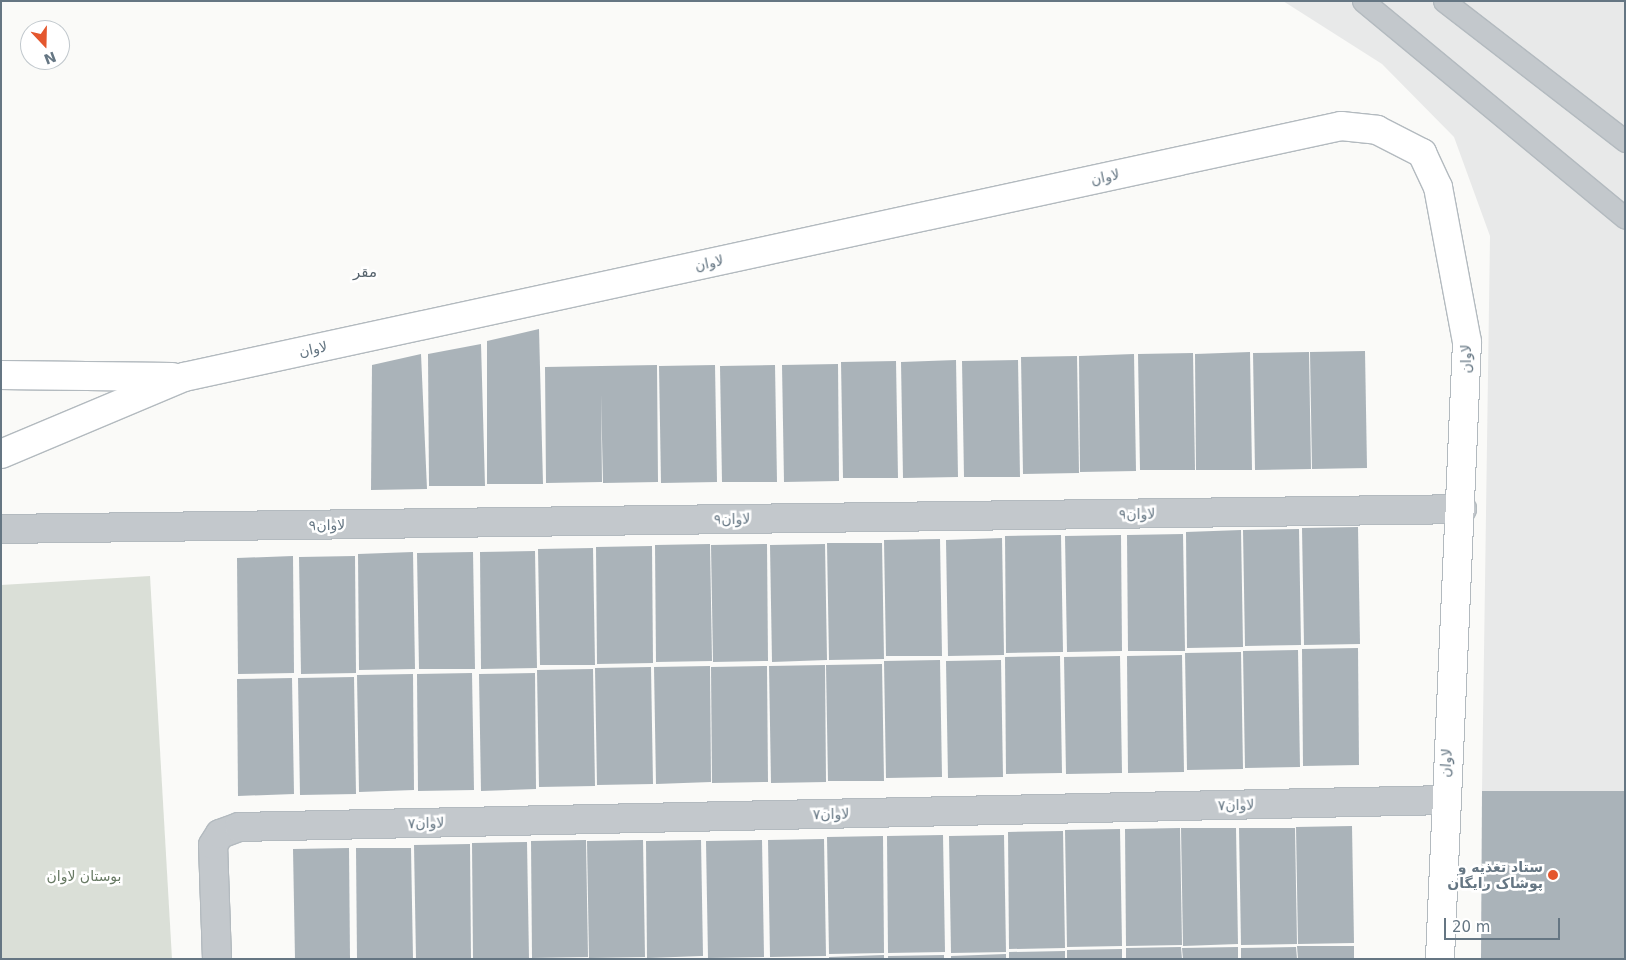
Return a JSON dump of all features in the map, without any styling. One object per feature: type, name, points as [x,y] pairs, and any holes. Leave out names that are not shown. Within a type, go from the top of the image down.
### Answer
[{"type":"street","name":"لاوان","points":[[1,454],[184,377],[1341,126],[1377,130],[1422,153],[1438,188],[1467,342],[1462,509],[1443,800],[1440,959]]},
{"type":"street","points":[[1,375],[184,377]]},
{"type":"street","name":"۹لاوان","points":[[1,529],[1462,509]]},
{"type":"street","name":"۷لاوان","points":[[217,959],[213,845],[220,834],[239,827],[1443,800]]},
{"type":"lane","points":[[1363,1],[1625,218]]},
{"type":"lane","points":[[1444,1],[1625,141]]},
{"type":"shaded area","points":[[1283,1],[1625,1],[1625,791],[1482,791],[1490,236],[1454,137],[1382,64]]},
{"type":"green space","name":"بوستان لاوان","points":[[150,576],[172,959],[1,959],[1,585]]},
{"type":"building","points":[[539,329],[543,484],[487,484],[487,341]]},
{"type":"building","points":[[481,344],[485,486],[429,486],[428,354]]},
{"type":"building","points":[[1365,351],[1367,468],[1312,469],[1310,352]]},
{"type":"building","points":[[1250,352],[1252,470],[1196,470],[1195,354]]},
{"type":"building","points":[[1309,352],[1311,469],[1255,470],[1253,353]]},
{"type":"building","points":[[1193,353],[1195,470],[1140,470],[1138,354]]},
{"type":"building","points":[[421,354],[427,489],[371,490],[372,365]]},
{"type":"building","points":[[1134,354],[1136,471],[1080,472],[1079,356]]},
{"type":"building","points":[[1077,356],[1079,473],[1023,474],[1021,357]]},
{"type":"building","points":[[956,360],[958,477],[903,478],[901,362]]},
{"type":"building","points":[[1018,360],[1020,477],[964,477],[962,361]]},
{"type":"building","points":[[896,361],[898,478],[843,478],[841,362]]},
{"type":"building","points":[[838,364],[839,481],[784,482],[782,365]]},
{"type":"building","points":[[657,365],[658,482],[603,483],[601,394],[602,482],[546,483],[545,367]]},
{"type":"building","points":[[715,365],[717,482],[661,483],[659,366]]},
{"type":"building","points":[[775,365],[777,482],[722,482],[720,366]]},
{"type":"building","points":[[1358,527],[1360,644],[1304,645],[1302,528]]},
{"type":"building","points":[[1299,529],[1301,645],[1245,646],[1243,530]]},
{"type":"building","points":[[1241,530],[1243,647],[1187,648],[1186,532]]},
{"type":"building","points":[[1183,534],[1185,651],[1128,651],[1127,535]]},
{"type":"building","points":[[1061,535],[1063,652],[1006,653],[1005,536]]},
{"type":"building","points":[[1121,535],[1122,651],[1067,652],[1065,536]]},
{"type":"building","points":[[1002,538],[1004,655],[948,656],[946,540]]},
{"type":"building","points":[[940,539],[942,656],[886,656],[884,540]]},
{"type":"building","points":[[827,543],[882,543],[884,659],[829,660]]},
{"type":"building","points":[[710,544],[712,661],[656,662],[655,545]]},
{"type":"building","points":[[767,544],[768,661],[713,662],[711,545]]},
{"type":"building","points":[[825,544],[827,660],[772,662],[770,545]]},
{"type":"building","points":[[652,546],[653,663],[597,664],[596,547]]},
{"type":"building","points":[[593,548],[595,665],[540,665],[538,549]]},
{"type":"building","points":[[535,551],[537,668],[481,669],[480,552]]},
{"type":"building","points":[[413,552],[415,669],[359,670],[358,554]]},
{"type":"building","points":[[473,552],[475,669],[419,669],[417,553]]},
{"type":"building","points":[[293,556],[294,673],[238,674],[237,558]]},
{"type":"building","points":[[355,556],[356,673],[301,674],[299,557]]},
{"type":"building","points":[[1358,648],[1359,765],[1303,766],[1302,649]]},
{"type":"building","points":[[1298,650],[1300,767],[1245,768],[1243,651]]},
{"type":"building","points":[[1241,652],[1243,769],[1187,770],[1185,653]]},
{"type":"building","points":[[1182,655],[1184,772],[1128,773],[1127,656]]},
{"type":"building","points":[[1060,656],[1062,773],[1006,774],[1005,657]]},
{"type":"building","points":[[1120,656],[1122,773],[1066,774],[1064,657]]},
{"type":"building","points":[[940,660],[942,777],[886,778],[884,661]]},
{"type":"building","points":[[1001,660],[1003,777],[948,778],[946,661]]},
{"type":"building","points":[[882,664],[884,781],[828,781],[826,665]]},
{"type":"building","points":[[825,665],[826,782],[771,783],[769,666]]},
{"type":"building","points":[[710,666],[711,782],[656,784],[654,667]]},
{"type":"building","points":[[767,666],[768,782],[712,783],[711,667]]},
{"type":"building","points":[[651,667],[653,784],[597,785],[595,668]]},
{"type":"building","points":[[593,669],[595,786],[539,787],[537,670]]},
{"type":"building","points":[[472,673],[474,790],[418,791],[417,674]]},
{"type":"building","points":[[535,673],[536,789],[481,791],[479,674]]},
{"type":"building","points":[[413,674],[414,790],[359,792],[357,675]]},
{"type":"building","points":[[354,677],[356,794],[300,795],[298,678]]},
{"type":"building","points":[[292,678],[294,794],[238,796],[237,679]]},
{"type":"building","name":"ستاد تغذیه و پوشاک رایگان","points":[[1482,791],[1625,791],[1625,959],[1481,959]]},
{"type":"building","points":[[1352,826],[1354,943],[1298,944],[1296,827]]},
{"type":"building","points":[[1180,828],[1182,945],[1126,946],[1125,829]]},
{"type":"building","points":[[1181,828],[1236,828],[1238,944],[1183,946]]},
{"type":"building","points":[[1239,828],[1295,828],[1297,944],[1241,945]]},
{"type":"building","points":[[1120,829],[1122,946],[1067,947],[1065,830]]},
{"type":"building","points":[[1063,831],[1065,948],[1009,949],[1008,832]]},
{"type":"building","points":[[943,835],[945,952],[888,953],[887,836]]},
{"type":"building","points":[[1004,835],[1006,952],[951,953],[949,836]]},
{"type":"building","points":[[883,836],[884,953],[829,954],[827,837]]},
{"type":"building","points":[[824,839],[826,956],[770,957],[768,840]]},
{"type":"building","points":[[586,840],[588,957],[532,958],[531,841]]},
{"type":"building","points":[[643,840],[645,957],[589,958],[587,841]]},
{"type":"building","points":[[701,840],[703,956],[647,958],[646,841]]},
{"type":"building","points":[[762,840],[764,957],[708,958],[706,841]]},
{"type":"building","points":[[527,842],[529,959],[473,959],[472,843]]},
{"type":"building","points":[[470,844],[471,959],[416,959],[414,845]]},
{"type":"building","points":[[349,848],[350,959],[295,959],[293,849]]},
{"type":"building","points":[[356,848],[411,848],[413,959],[357,959]]},
{"type":"building","points":[[1297,946],[1354,946],[1354,959],[1298,959]]},
{"type":"building","points":[[1181,947],[1182,959],[1126,959],[1126,948]]},
{"type":"building","points":[[1238,947],[1238,959],[1183,959],[1182,948]]},
{"type":"building","points":[[1296,947],[1297,959],[1241,959],[1241,948]]},
{"type":"building","points":[[1122,949],[1122,959],[1067,959],[1067,950]]},
{"type":"building","points":[[1065,951],[1065,959],[1009,959],[1009,952]]},
{"type":"building","points":[[1006,954],[1006,959],[951,959],[951,956]]},
{"type":"building","points":[[884,955],[884,959],[829,959],[829,957]]},
{"type":"building","points":[[944,955],[944,959],[888,959],[888,956]]},
{"type":"place","name":"ستاد تغذیه و پوشاک رایگان","points":[[1553,875]]},
{"type":"district","name":"مقر","points":[[365,273]]}]
